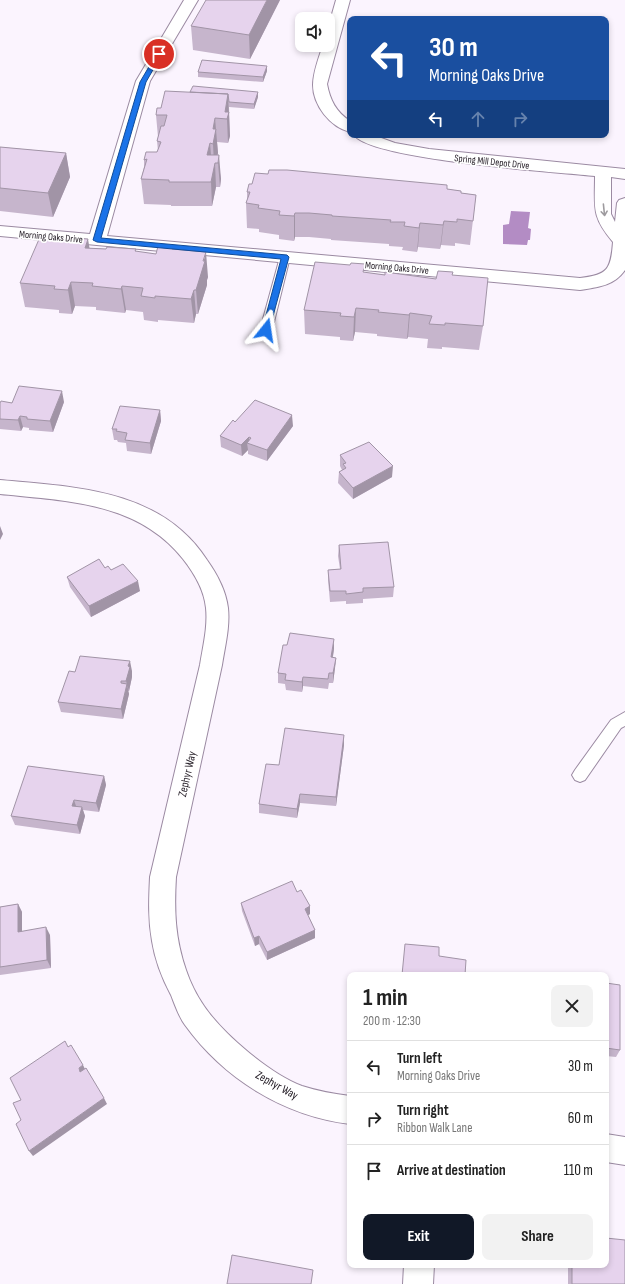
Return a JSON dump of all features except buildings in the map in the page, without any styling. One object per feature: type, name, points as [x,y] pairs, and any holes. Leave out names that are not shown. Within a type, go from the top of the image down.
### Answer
[{"type":"street","points":[[97,240],[143,82],[191,0]]},
{"type":"street","points":[[343,0],[320,84],[322,96],[328,109],[340,121],[347,125]]},
{"type":"street","name":"Spring Mill Depot Drive","points":[[366,138],[398,148],[429,154],[625,174]]},
{"type":"street","points":[[603,171],[603,214],[609,227],[620,241]]},
{"type":"street","name":"Morning Oaks Drive","points":[[0,232],[580,284],[601,282],[613,276],[621,260],[620,241],[625,203]]},
{"type":"street","name":"Zephyr Way","points":[[0,487],[71,495],[133,509],[158,523],[180,540],[199,565],[210,585],[217,608],[217,634],[163,877],[161,911],[165,942],[174,974],[194,1015],[226,1050],[258,1077],[297,1098],[333,1108],[347,1110]]},
{"type":"street","points":[[609,1148],[625,1151]]},
{"type":"street","points":[[418,1284],[419,1268]]},
{"type":"lane","points":[[266,330],[285,257]]},
{"type":"lane","points":[[580,775],[616,724],[625,718]]},
{"type":"shaded area","points":[[511,211],[530,212],[528,228],[531,229],[530,240],[528,240],[527,245],[503,244],[503,225],[509,224]]},
{"type":"route","points":[[159,54],[143,82],[97,240],[285,257],[266,330]]}]
